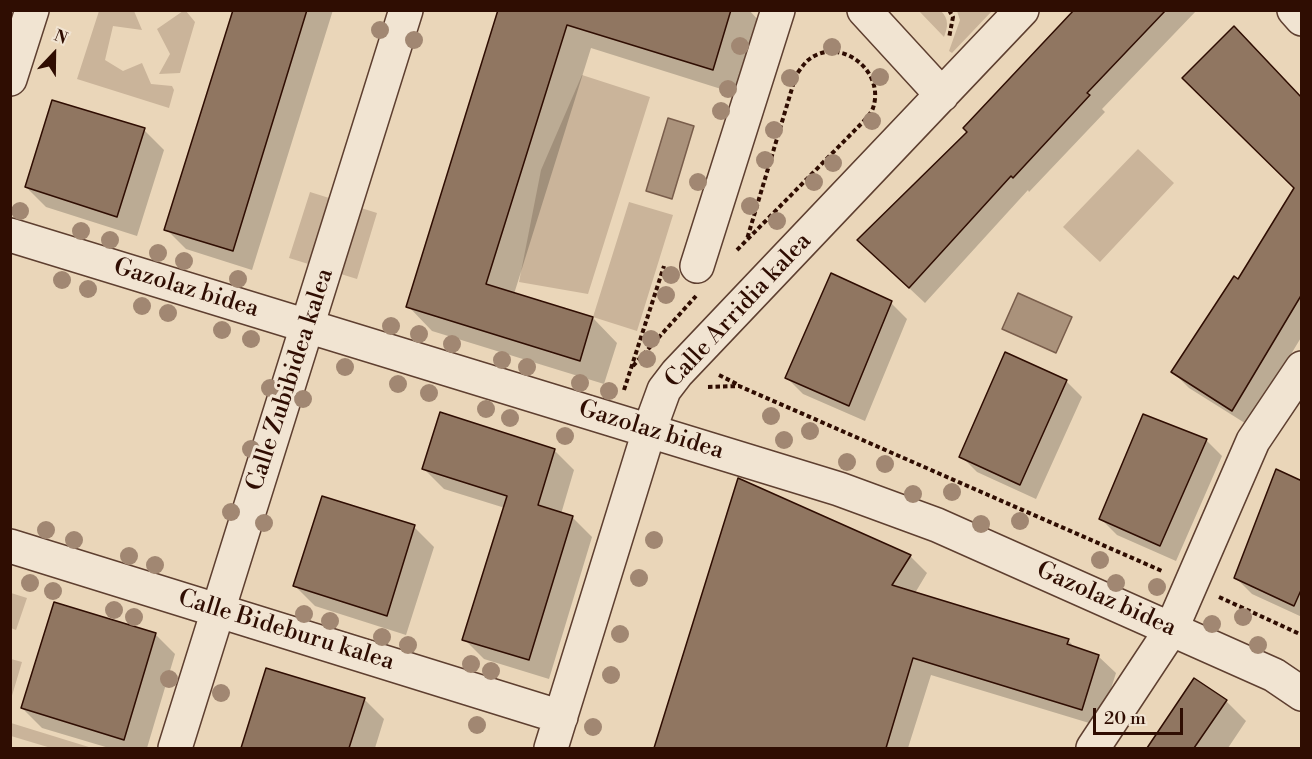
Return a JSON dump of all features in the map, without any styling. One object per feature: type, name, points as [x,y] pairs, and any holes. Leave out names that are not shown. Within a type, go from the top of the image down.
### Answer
[{"type":"street","points":[[10,79],[32,10]]},
{"type":"street","name":"Calle Zubibidea kalea","points":[[175,748],[406,10]]},
{"type":"street","points":[[700,278],[778,10]]},
{"type":"street","points":[[864,10],[942,95]]},
{"type":"street","name":"Calle Arridia kalea","points":[[550,748],[649,431],[664,390],[1022,10]]},
{"type":"street","points":[[1294,10],[1302,18]]},
{"type":"street","name":"Gazolaz bidea","points":[[10,235],[839,489],[937,525],[1274,675],[1302,694]]},
{"type":"street","points":[[1093,748],[1172,630],[1253,441],[1302,368]]},
{"type":"street","name":"Calle Bideburu kalea","points":[[10,546],[561,717]]},
{"type":"path","points":[[946,44],[951,35],[953,16],[949,10]]},
{"type":"path","points":[[733,255],[873,109],[876,88],[871,75],[862,63],[845,54],[826,52],[808,60],[796,75],[747,239]]},
{"type":"path","points":[[633,366],[700,278]]},
{"type":"path","points":[[704,387],[739,386],[1164,572]]},
{"type":"path","points":[[1218,596],[1302,635]]},
{"type":"shaded area","points":[[99,11],[134,11],[142,30],[113,26],[105,60],[123,71],[142,63],[151,84],[172,86],[174,90],[169,108],[77,79]]},
{"type":"shaded area","points":[[186,11],[195,22],[180,73],[159,74],[170,54],[157,29]]},
{"type":"shaded area","points":[[919,11],[941,11],[947,23],[944,37]]},
{"type":"shaded area","points":[[957,11],[992,11],[952,53],[949,51],[960,20]]},
{"type":"shaded area","points":[[582,75],[650,97],[588,294],[519,282],[541,170]]},
{"type":"shaded area","points":[[668,118],[694,126],[672,199],[646,191]]},
{"type":"shaded area","points":[[1138,149],[1174,183],[1100,262],[1063,227]]},
{"type":"shaded area","points":[[310,192],[377,213],[357,279],[289,258]]},
{"type":"shaded area","points":[[629,202],[673,215],[637,331],[593,317]]},
{"type":"shaded area","points":[[1018,293],[1072,317],[1056,353],[1002,329]]},
{"type":"shaded area","points":[[11,593],[27,598],[16,630],[11,628]]},
{"type":"shaded area","points":[[10,659],[22,662],[11,699]]},
{"type":"shaded area","points":[[11,723],[92,748],[51,748],[11,736]]},
{"type":"building","points":[[233,10],[307,10],[233,251],[164,230]]},
{"type":"building","points":[[498,10],[731,10],[713,70],[567,25],[486,284],[593,317],[580,361],[406,307]]},
{"type":"building","points":[[1074,10],[1166,10],[1087,93],[1090,95],[1013,178],[1011,176],[909,288],[857,240],[967,132],[963,128]]},
{"type":"building","points":[[1234,26],[1302,98],[1302,294],[1232,411],[1171,372],[1234,276],[1238,279],[1294,188],[1182,78]]},
{"type":"building","points":[[52,100],[145,128],[117,217],[25,187]]},
{"type":"building","points":[[831,273],[892,301],[849,406],[785,378]]},
{"type":"building","points":[[1005,352],[1067,380],[1020,485],[959,457]]},
{"type":"building","points":[[440,412],[555,449],[538,505],[573,516],[529,660],[462,640],[507,496],[422,469]]},
{"type":"building","points":[[1143,414],[1207,439],[1160,546],[1099,519]]},
{"type":"building","points":[[1276,469],[1302,481],[1302,588],[1294,606],[1234,578]]},
{"type":"building","points":[[738,478],[911,555],[892,585],[1069,639],[1067,644],[1099,655],[1082,710],[913,658],[886,748],[654,748]]},
{"type":"building","points":[[322,496],[415,525],[387,616],[293,586]]},
{"type":"building","points":[[54,602],[156,633],[124,740],[21,708]]},
{"type":"building","points":[[266,668],[365,698],[349,748],[241,748]]},
{"type":"building","points":[[1194,678],[1227,700],[1194,748],[1147,748]]}]
